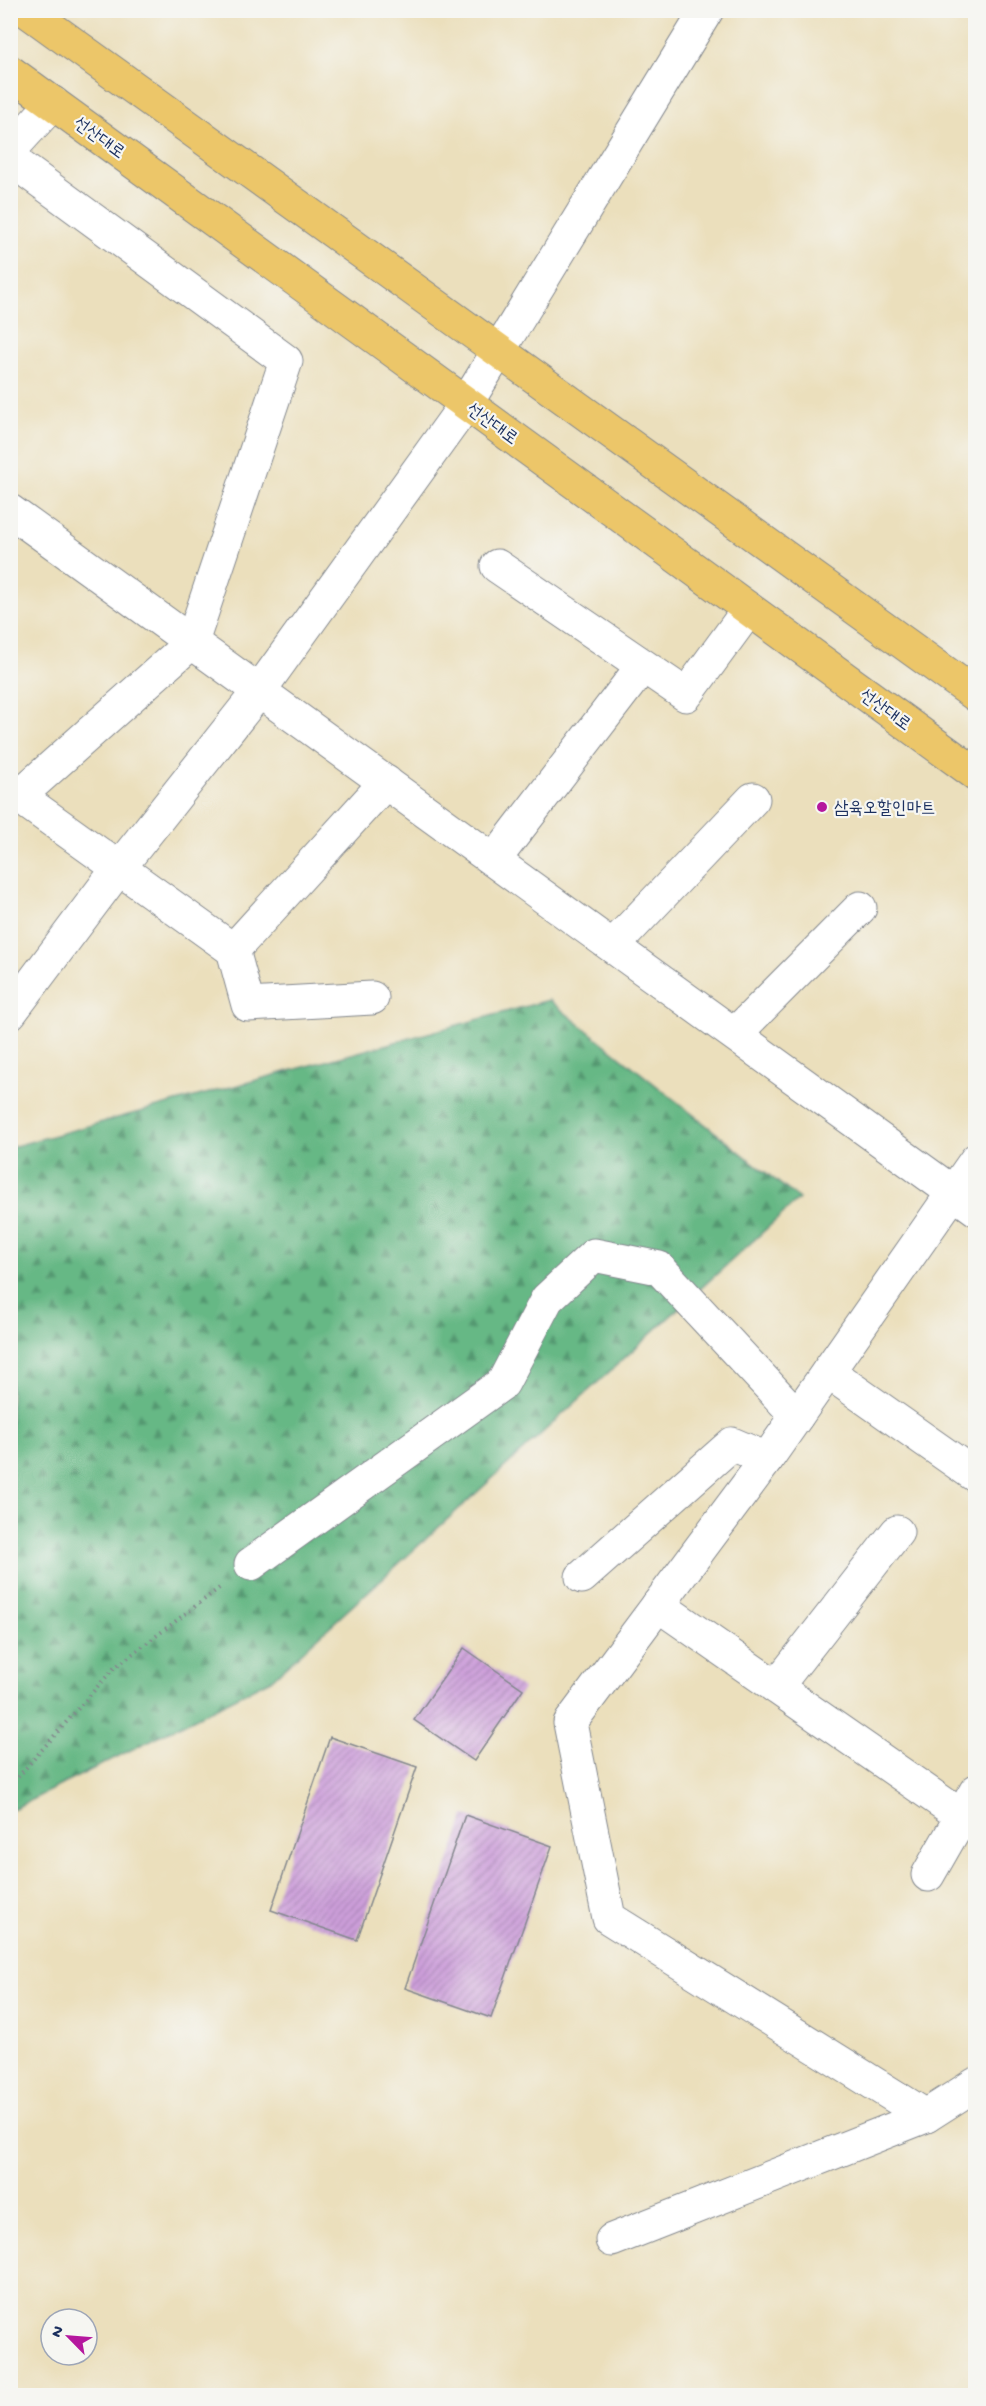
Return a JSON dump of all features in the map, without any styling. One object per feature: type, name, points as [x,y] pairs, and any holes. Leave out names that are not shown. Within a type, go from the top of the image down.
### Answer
[{"type":"main road","points":[[26,10],[975,695]]},
{"type":"main road","name":"선산대로","points":[[10,72],[975,774]]},
{"type":"street","points":[[10,1013],[118,869],[259,691],[466,404],[707,10]]},
{"type":"street","points":[[10,150],[53,103]]},
{"type":"street","points":[[10,159],[286,361],[192,642],[15,793],[233,950],[248,1005],[372,998]]},
{"type":"street","points":[[10,511],[965,1201]]},
{"type":"street","points":[[497,566],[686,696],[748,609]]},
{"type":"street","points":[[494,860],[642,667]]},
{"type":"street","points":[[233,950],[386,782]]},
{"type":"street","points":[[614,946],[753,799]]},
{"type":"street","points":[[735,1034],[860,908]]},
{"type":"street","points":[[927,2116],[609,1918],[570,1723],[767,1459],[828,1372],[965,1201],[975,1160]]},
{"type":"street","points":[[251,1564],[504,1383],[547,1299],[594,1255],[659,1268],[797,1416]]},
{"type":"street","points":[[828,1372],[975,1476]]},
{"type":"street","points":[[582,1577],[732,1444],[767,1459]]},
{"type":"street","points":[[776,1687],[897,1532]]},
{"type":"street","points":[[658,1605],[776,1687],[970,1810],[928,1875]]},
{"type":"street","points":[[612,2240],[927,2116],[975,2084]]},
{"type":"path","points":[[10,1786],[114,1668],[251,1564]]},
{"type":"green space","points":[[549,1000],[799,1199],[271,1680],[11,1810],[11,1147]]},
{"type":"building","points":[[464,1648],[523,1689],[474,1761],[414,1720]]},
{"type":"building","points":[[330,1737],[417,1767],[357,1940],[271,1910]]},
{"type":"building","points":[[465,1815],[552,1846],[491,2018],[405,1988]]},
{"type":"place","name":"삼육오할인마트","points":[[822,807]]}]
